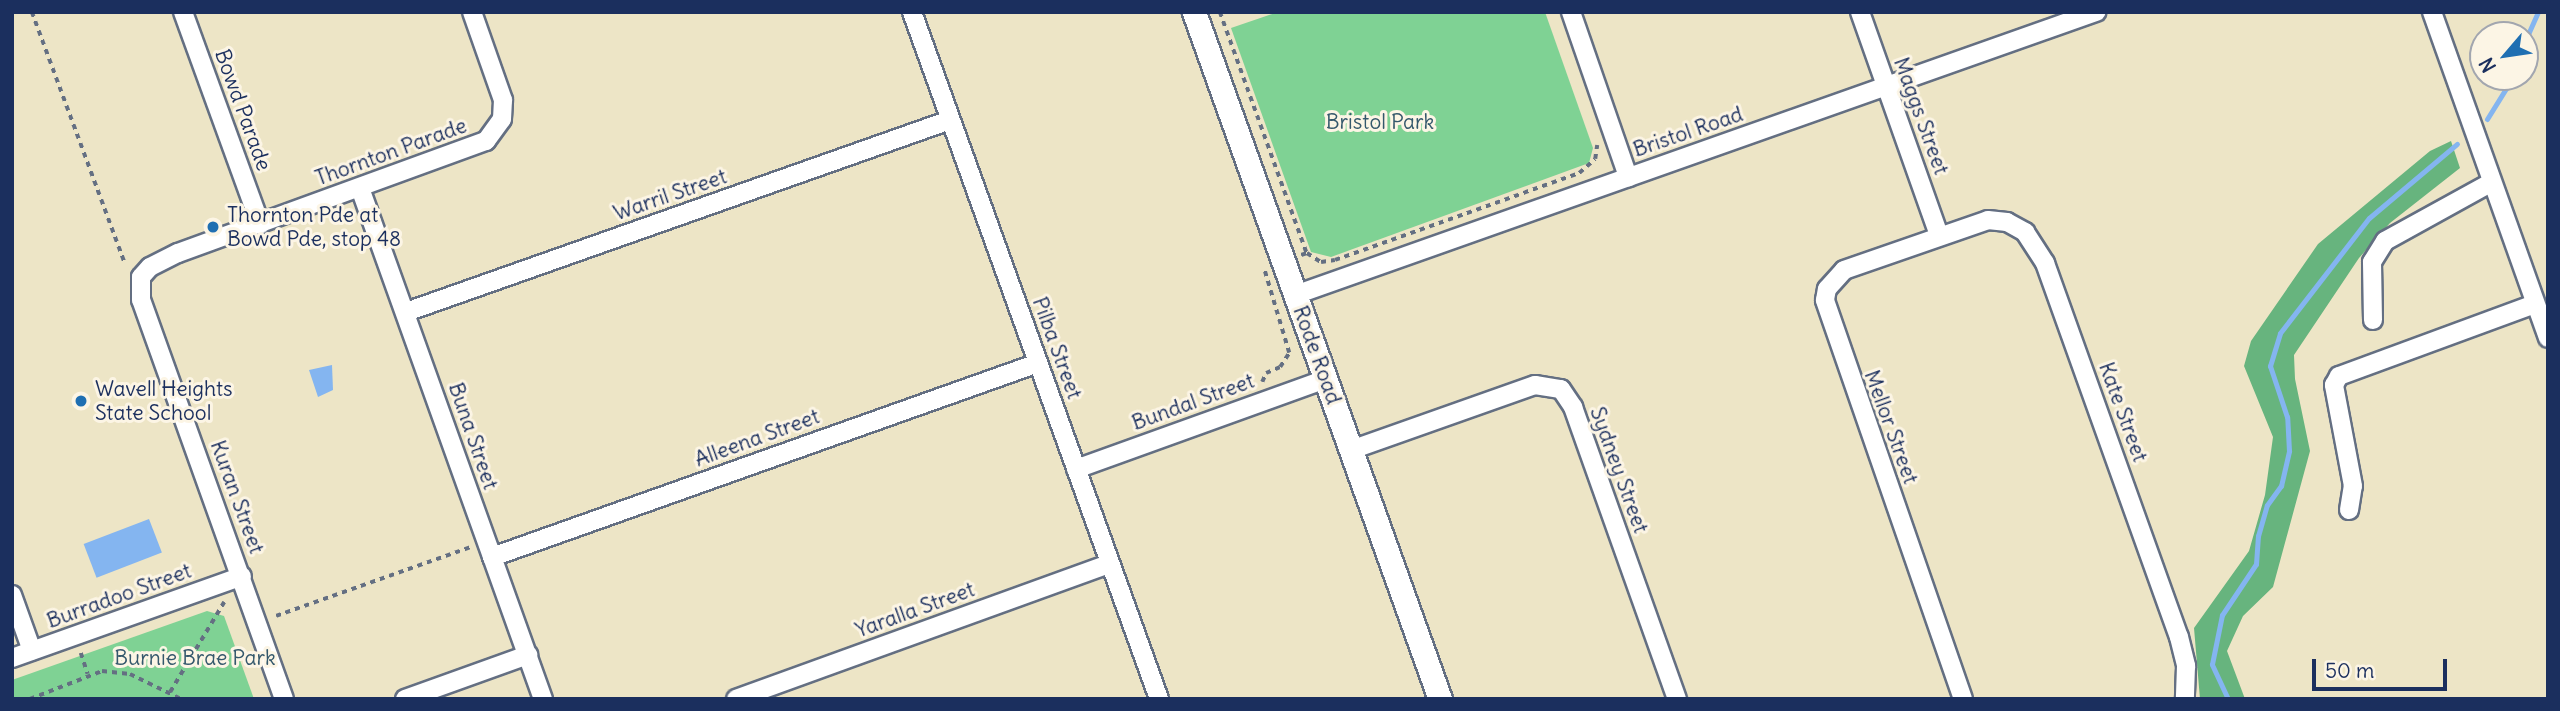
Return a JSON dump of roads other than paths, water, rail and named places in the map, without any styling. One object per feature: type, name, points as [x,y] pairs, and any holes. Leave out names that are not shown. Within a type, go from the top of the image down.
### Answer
[{"type":"main road","name":"Rode Road","points":[[1194,12],[1440,699]]},
{"type":"street","name":"Bowd Parade","points":[[183,12],[260,224]]},
{"type":"street","name":"Thornton Parade","points":[[144,272],[178,253],[475,146],[498,127],[503,100],[472,12]]},
{"type":"street","name":"Pilba Street","points":[[912,12],[1159,699]]},
{"type":"street","points":[[1571,12],[1628,177]]},
{"type":"street","name":"Maggs Street","points":[[1860,12],[1939,235]]},
{"type":"street","name":"Bristol Road","points":[[1295,295],[2096,12]]},
{"type":"street","points":[[2432,12],[2548,338]]},
{"type":"street","name":"Warril Street","points":[[405,312],[950,120]]},
{"type":"street","points":[[2373,320],[2372,262],[2385,241],[2492,182]]},
{"type":"street","name":"Buna Street","points":[[360,188],[543,699]]},
{"type":"street","name":"Kate Street","points":[[1939,235],[1998,220],[2025,232],[2040,252],[2179,637],[2186,666],[2185,699]]},
{"type":"street","name":"Mellor Street","points":[[1939,235],[1844,270],[1827,289],[1825,300],[1829,322],[1963,699]]},
{"type":"street","name":"Kuran Street","points":[[144,272],[141,300],[284,699]]},
{"type":"street","points":[[2348,510],[2353,486],[2334,385],[2339,376],[2535,303]]},
{"type":"street","name":"Alleena Street","points":[[489,549],[1038,363]]},
{"type":"street","name":"Bundal Street","points":[[1076,469],[1326,379]]},
{"type":"street","name":"Sydney Street","points":[[1351,450],[1535,385],[1561,389],[1573,407],[1677,699]]},
{"type":"street","name":"Yaralla Street","points":[[736,699],[1110,564]]},
{"type":"street","name":"Burradoo Street","points":[[12,658],[242,576]]},
{"type":"street","points":[[12,595],[32,651]]},
{"type":"street","points":[[405,699],[528,655]]},
{"type":"water","points":[[332,365],[333,390],[318,397],[309,370]]},
{"type":"water","points":[[149,519],[162,553],[97,578],[84,544]]},
{"type":"waterway","points":[[2534,21],[2538,12]]},
{"type":"waterway","points":[[2487,119],[2504,91]]},
{"type":"waterway","points":[[2228,699],[2212,664],[2222,615],[2256,564],[2258,536],[2267,505],[2281,486],[2289,451],[2287,417],[2270,366],[2280,333],[2369,218],[2457,144]]},
{"type":"place","name":"Thornton Pde at Bowd Pde, stop 48","points":[[213,227]]},
{"type":"place","name":"Wavell Heights State School","points":[[81,401]]},
{"type":"park label","name":"Bristol Park","points":[[1380,122]]},
{"type":"park label","name":"Burnie Brae Park","points":[[195,658]]}]
